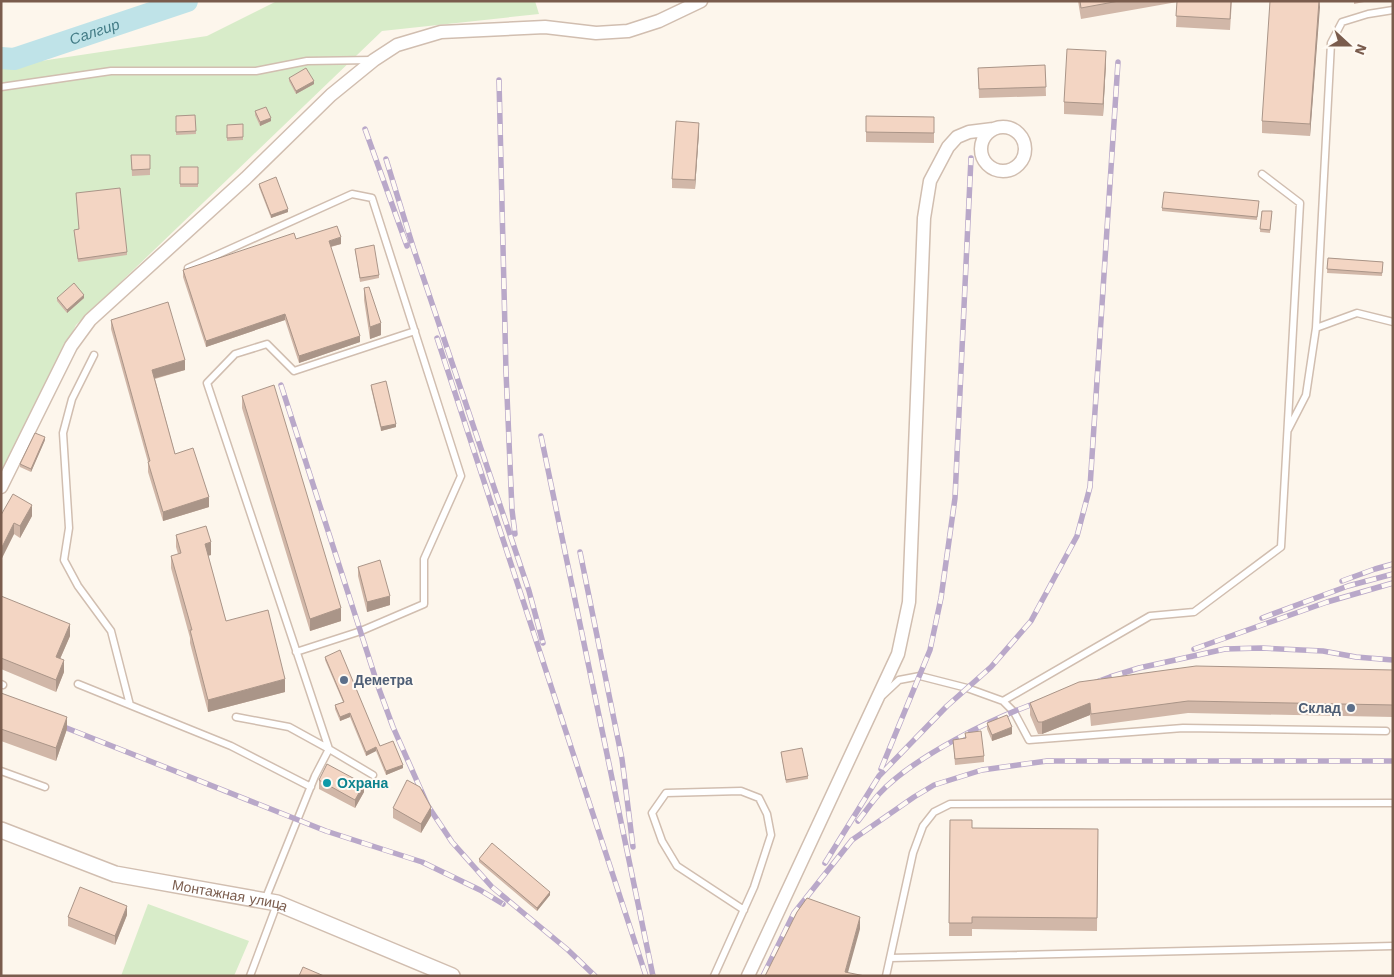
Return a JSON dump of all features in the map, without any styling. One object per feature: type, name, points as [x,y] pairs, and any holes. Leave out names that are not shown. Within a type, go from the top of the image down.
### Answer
[{"type":"street","points":[[1,487],[71,346],[90,320],[246,178],[331,95],[374,60],[397,45],[441,32],[545,27],[596,34],[628,31],[659,21],[701,1]]},
{"type":"street","points":[[748,976],[898,654],[909,602],[924,218],[930,181],[948,147],[957,138],[969,132],[993,130]]},
{"type":"street","name":"Монтажная улица","points":[[1,830],[115,874],[271,901],[452,976]]},
{"type":"lane","points":[[1287,432],[1306,395],[1316,328],[1331,43],[1342,22],[1368,14],[1393,10]]},
{"type":"lane","points":[[1,87],[111,71],[256,71],[307,61],[374,60]]},
{"type":"lane","points":[[1003,701],[1150,616],[1194,612],[1281,547],[1300,203],[1262,174]]},
{"type":"lane","points":[[188,268],[352,194],[372,198],[462,476],[424,559],[424,604],[361,631],[296,652]]},
{"type":"lane","points":[[1316,328],[1357,313],[1393,322]]},
{"type":"lane","points":[[250,976],[271,901],[310,787],[329,750],[207,383],[235,354],[268,344],[294,371],[415,331]]},
{"type":"lane","points":[[94,355],[72,399],[63,433],[69,528],[64,560],[78,586],[111,631],[130,705]]},
{"type":"lane","points":[[876,701],[899,680],[920,676],[968,688],[1003,701],[1014,712],[1029,740],[1183,728],[1386,731]]},
{"type":"lane","points":[[78,684],[231,746],[310,787]]},
{"type":"lane","points":[[236,717],[289,726],[373,775]]},
{"type":"lane","points":[[1,771],[45,787]]},
{"type":"lane","points":[[714,976],[744,910],[754,887],[771,835],[767,814],[759,798],[741,791],[666,792],[652,813],[662,841],[677,866],[744,910]]},
{"type":"lane","points":[[886,976],[914,853],[923,826],[934,812],[950,804],[1393,803]]},
{"type":"lane","points":[[890,958],[1393,946]]},
{"type":"green space","points":[[277,1],[535,1],[539,14],[382,31],[76,325],[1,481],[1,67],[207,36]]},
{"type":"green space","points":[[148,904],[249,941],[234,976],[121,976]]},
{"type":"building","points":[[1080,1],[1119,1],[1081,8]]},
{"type":"building","points":[[1177,1],[1231,1],[1230,19],[1176,16]]},
{"type":"building","points":[[1270,1],[1319,1],[1310,124],[1262,121]]},
{"type":"building","points":[[1067,49],[1106,51],[1103,104],[1064,102]]},
{"type":"building","points":[[1045,65],[1046,87],[979,89],[978,68]]},
{"type":"building","points":[[306,68],[314,81],[296,91],[289,78]]},
{"type":"building","points":[[266,107],[271,118],[260,122],[255,111]]},
{"type":"building","points":[[195,115],[196,131],[176,132],[176,116]]},
{"type":"building","points":[[866,116],[934,117],[934,133],[866,132]]},
{"type":"building","points":[[676,121],[699,123],[695,180],[672,179]]},
{"type":"building","points":[[243,124],[243,137],[227,138],[227,125]]},
{"type":"building","points":[[131,155],[150,155],[150,169],[132,170]]},
{"type":"building","points":[[180,167],[198,167],[198,184],[180,184]]},
{"type":"building","points":[[276,177],[288,209],[271,215],[259,184]]},
{"type":"building","points":[[120,188],[127,252],[78,259],[74,230],[79,229],[76,193]]},
{"type":"building","points":[[1164,192],[1259,201],[1257,217],[1162,208]]},
{"type":"building","points":[[1262,211],[1272,211],[1270,230],[1260,229]]},
{"type":"building","points":[[337,226],[341,237],[329,241],[360,336],[299,356],[285,314],[206,341],[183,270],[294,233],[296,239]]},
{"type":"building","points":[[374,245],[379,275],[360,278],[355,249]]},
{"type":"building","points":[[1328,258],[1383,262],[1382,273],[1327,269]]},
{"type":"building","points":[[74,283],[84,295],[67,310],[57,298]]},
{"type":"building","points":[[369,287],[381,323],[370,327],[364,288]]},
{"type":"building","points":[[168,302],[185,360],[152,370],[175,454],[193,448],[209,497],[163,512],[111,320]]},
{"type":"building","points":[[386,381],[396,424],[381,427],[371,385]]},
{"type":"building","points":[[274,385],[341,608],[310,619],[242,396]]},
{"type":"building","points":[[35,433],[45,437],[31,469],[20,464]]},
{"type":"building","points":[[13,494],[32,505],[20,526],[14,523],[1,549],[1,515]]},
{"type":"building","points":[[206,526],[211,542],[205,544],[226,621],[268,610],[285,679],[208,700],[190,630],[192,630],[171,556],[181,553],[176,535]]},
{"type":"building","points":[[380,560],[390,596],[367,602],[358,567]]},
{"type":"building","points":[[1,596],[70,624],[56,657],[64,660],[56,680],[1,658]]},
{"type":"building","points":[[340,650],[380,746],[393,741],[403,765],[386,771],[376,747],[366,752],[350,713],[340,717],[335,705],[344,702],[325,657]]},
{"type":"building","points":[[1196,666],[1393,670],[1393,705],[1188,701],[1091,714],[1090,703],[1038,722],[1030,703],[1079,682]]},
{"type":"building","points":[[1,693],[67,717],[56,748],[1,729]]},
{"type":"building","points":[[1007,715],[1012,727],[992,735],[987,723]]},
{"type":"building","points":[[981,731],[984,756],[955,759],[953,740],[966,738],[965,733]]},
{"type":"building","points":[[802,748],[808,776],[786,780],[781,752]]},
{"type":"building","points":[[327,764],[364,784],[355,800],[319,780]]},
{"type":"building","points":[[407,780],[420,787],[431,807],[421,824],[393,808]]},
{"type":"building","points":[[950,820],[972,820],[972,828],[1098,829],[1097,918],[972,917],[972,923],[949,923]]},
{"type":"building","points":[[492,843],[550,892],[537,908],[479,859]]},
{"type":"building","points":[[80,887],[127,906],[115,936],[68,917]]},
{"type":"building","points":[[807,898],[860,917],[845,972],[865,976],[765,976],[797,912]]},
{"type":"building","points":[[303,967],[324,976],[299,976]]},
{"type":"waterway","name":"Салгир","points":[[1,58],[14,59],[187,1]]},
{"type":"railway","points":[[825,863],[879,776],[947,706],[991,667],[1031,621],[1077,536],[1090,487],[1118,62]]},
{"type":"railway","points":[[499,80],[506,372],[512,510],[515,534]]},
{"type":"railway","points":[[365,129],[407,246]]},
{"type":"railway","points":[[881,769],[930,650],[941,598],[955,498],[971,158]]},
{"type":"railway","points":[[386,159],[414,250],[529,591],[543,643]]},
{"type":"railway","points":[[437,338],[646,976]]},
{"type":"railway","points":[[281,385],[379,689],[393,727],[428,806],[452,842],[492,887],[568,950],[595,976]]},
{"type":"railway","points":[[541,436],[653,976]]},
{"type":"railway","points":[[580,552],[622,759],[633,847]]},
{"type":"railway","points":[[1342,581],[1393,564]]},
{"type":"railway","points":[[1262,618],[1348,586],[1393,574]]},
{"type":"railway","points":[[1194,649],[1327,602],[1393,583]]},
{"type":"railway","points":[[1091,684],[1139,668],[1225,649],[1261,648],[1323,651],[1356,657],[1393,660]]},
{"type":"railway","points":[[858,821],[879,794],[912,766],[978,728],[1042,701]]},
{"type":"railway","points":[[54,723],[326,831],[422,862],[480,890],[503,904]]},
{"type":"railway","points":[[763,976],[794,913],[852,840],[934,785],[982,770],[1047,761],[1393,761]]},
{"type":"place","name":"Деметра","points":[[344,680]]},
{"type":"place","name":"Склад","points":[[1351,708]]},
{"type":"place","name":"Охрана","points":[[327,783]]}]
